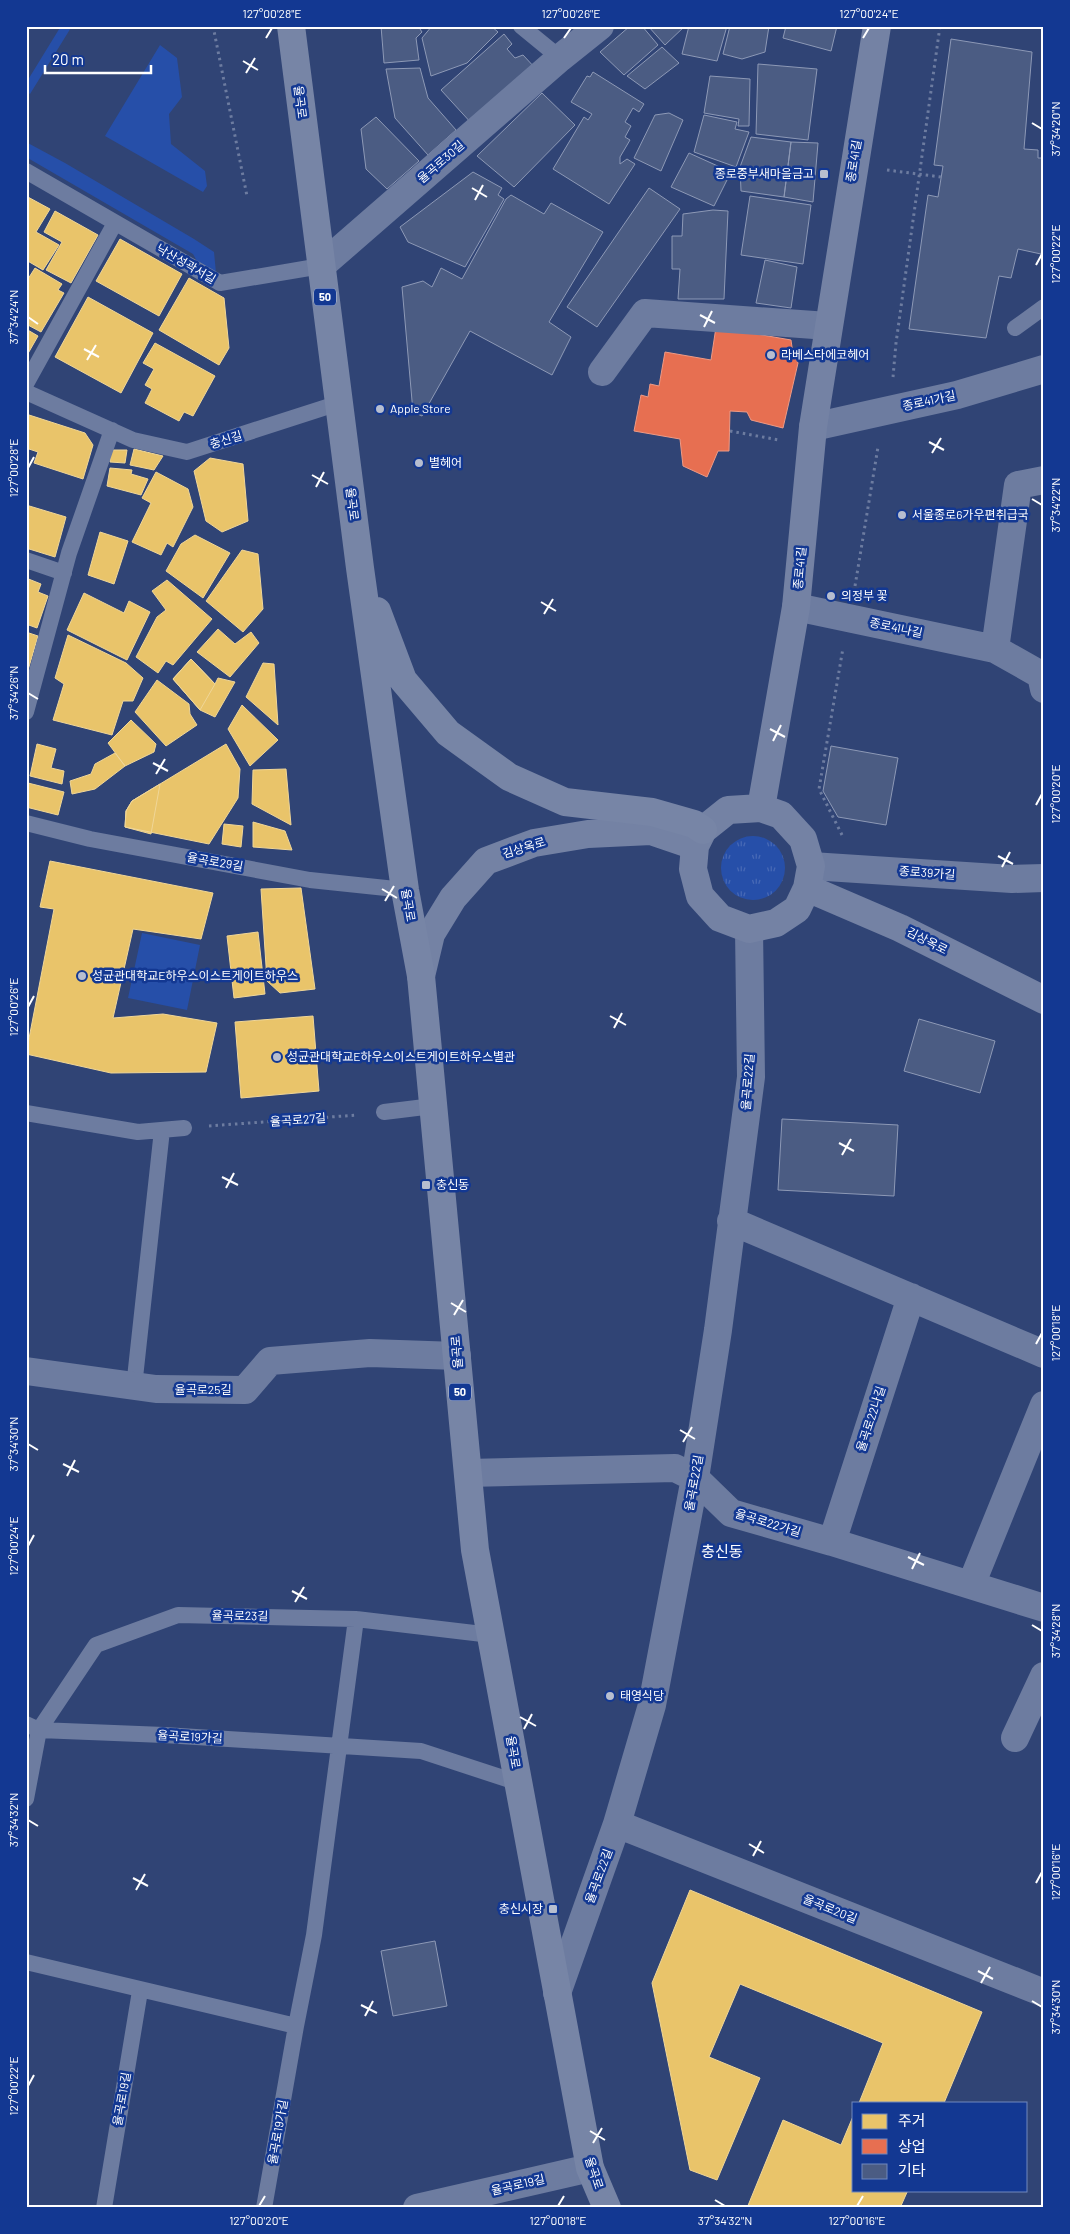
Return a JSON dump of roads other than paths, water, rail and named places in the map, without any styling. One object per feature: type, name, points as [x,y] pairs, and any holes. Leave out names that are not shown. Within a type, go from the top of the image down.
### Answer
[{"type":"main road","name":"율곡로","points":[[291,26],[360,568],[405,890],[421,976],[475,1550],[590,2168],[607,2208]]},
{"type":"main road","points":[[360,568],[404,680],[448,733],[509,777],[565,802],[652,812],[694,824],[699,838]]},
{"type":"street","name":"율곡로30길","points":[[321,266],[560,58],[600,26]]},
{"type":"street","name":"종로41길","points":[[761,808],[796,607],[812,436],[876,26]]},
{"type":"street","points":[[602,372],[645,313],[828,326]]},
{"type":"street","name":"종로41가길","points":[[812,436],[891,409],[957,395],[1044,370]]},
{"type":"street","points":[[995,649],[1018,484],[1044,480]]},
{"type":"street","name":"종로41나길","points":[[796,607],[995,649],[1043,679]]},
{"type":"street","points":[[761,808],[781,815],[803,839],[809,877],[797,909],[776,924],[749,929],[720,918],[700,896],[693,869],[699,838],[728,810],[761,808]]},
{"type":"street","name":"김상옥로","points":[[421,976],[431,934],[453,898],[486,861],[534,843],[588,834],[651,831],[699,838]]},
{"type":"street","name":"종로39가길","points":[[809,877],[863,869],[1012,879],[1044,878]]},
{"type":"street","name":"김상옥로","points":[[809,877],[900,928],[1044,1000]]},
{"type":"street","name":"율곡로22길","points":[[557,1993],[617,1824],[652,1705],[695,1478],[718,1330],[751,1077],[749,929]]},
{"type":"street","points":[[731,1221],[1044,1354]]},
{"type":"street","name":"율곡로22나길","points":[[832,1542],[911,1297]]},
{"type":"street","name":"율곡로25길","points":[[26,1371],[134,1387],[245,1390],[270,1361],[370,1353],[457,1356]]},
{"type":"street","points":[[971,1585],[1044,1405]]},
{"type":"street","name":"율곡로22가길","points":[[468,1473],[676,1468],[695,1478],[731,1513],[832,1542],[1044,1608]]},
{"type":"street","points":[[1015,1738],[1044,1676]]},
{"type":"street","name":"율곡로20길","points":[[617,1824],[1044,1993]]},
{"type":"street","name":"율곡로19길","points":[[417,2208],[590,2168]]},
{"type":"lane","points":[[522,26],[560,58]]},
{"type":"lane","name":"낙산성곽서길","points":[[26,171],[220,283],[321,266]]},
{"type":"lane","points":[[26,384],[115,223]]},
{"type":"lane","points":[[1016,328],[1044,308]]},
{"type":"lane","name":"충신길","points":[[26,392],[133,440],[187,452],[339,403]]},
{"type":"lane","points":[[26,712],[64,573],[112,430]]},
{"type":"lane","points":[[26,560],[64,573]]},
{"type":"lane","name":"율곡로29길","points":[[26,823],[90,839],[310,880],[405,890]]},
{"type":"lane","points":[[384,1112],[433,1106]]},
{"type":"lane","points":[[26,1113],[138,1132],[184,1128]]},
{"type":"lane","points":[[134,1387],[162,1130]]},
{"type":"lane","name":"율곡로23길","points":[[26,1799],[33,1727],[96,1645],[178,1615],[356,1619],[491,1635]]},
{"type":"lane","name":"율곡로19가길","points":[[264,2208],[314,1935],[356,1619]]},
{"type":"lane","name":"율곡로19가길","points":[[33,1727],[340,1745]]},
{"type":"lane","name":"율곡로","points":[[340,1745],[421,1751],[518,1783]]},
{"type":"lane","points":[[26,1962],[140,1991],[296,2026]]},
{"type":"lane","name":"율곡로19길","points":[[104,2208],[140,1991]]},
{"type":"place","name":"종로중부새마을금고","points":[[824,174]]},
{"type":"place","name":"라베스타에코헤어","points":[[771,355]]},
{"type":"place","name":"Apple Store","points":[[380,409]]},
{"type":"place","name":"별헤어","points":[[419,463]]},
{"type":"place","name":"서울종로6가우편취급국","points":[[902,515]]},
{"type":"place","name":"의정부 꽃","points":[[831,596]]},
{"type":"place","name":"성균관대학교E하우스이스트게이트하우스","points":[[82,976]]},
{"type":"place","name":"성균관대학교E하우스이스트게이트하우스별관","points":[[277,1057]]},
{"type":"place","name":"충신동","points":[[426,1185]]},
{"type":"place","name":"태영식당","points":[[610,1696]]},
{"type":"place","name":"충신시장","points":[[553,1909]]},
{"type":"district","name":"충신동","points":[[722,1552]]}]
